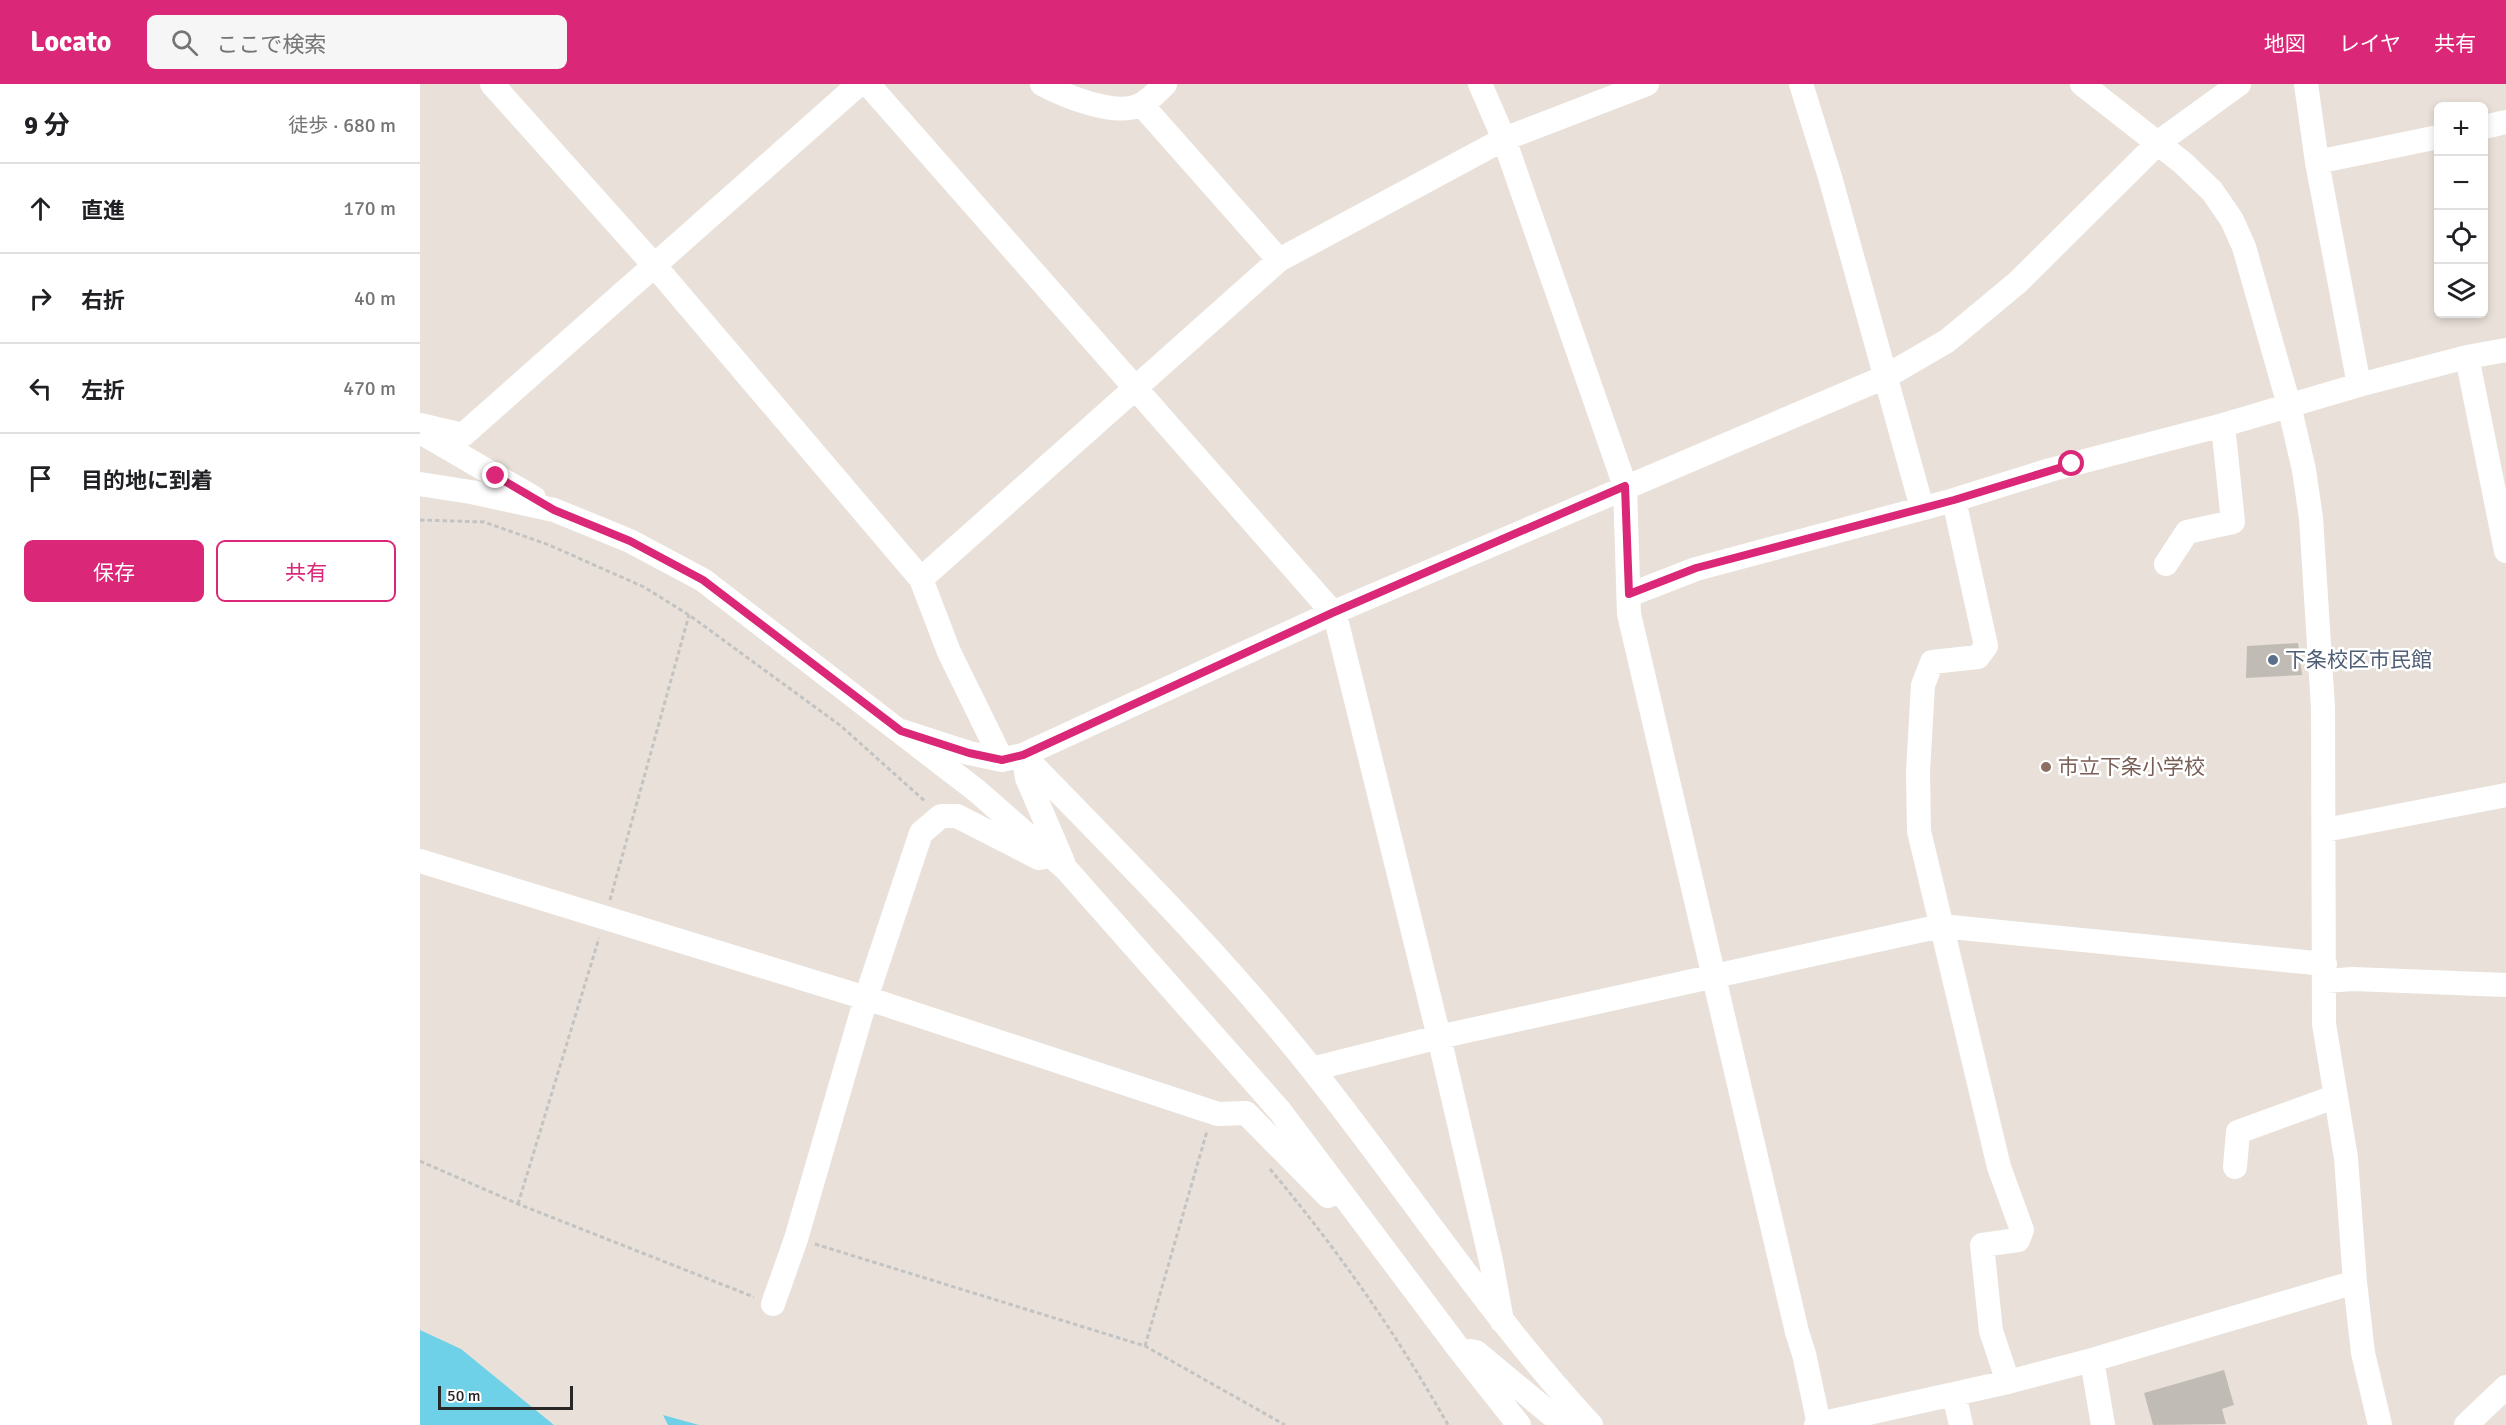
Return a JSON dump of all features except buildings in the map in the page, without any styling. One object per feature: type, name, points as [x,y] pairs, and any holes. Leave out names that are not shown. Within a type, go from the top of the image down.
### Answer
[{"type":"street","points":[[492,84],[654,266],[921,579],[949,652],[1012,758],[1027,778],[1059,862]]},
{"type":"street","points":[[420,425],[463,435],[859,84]]},
{"type":"street","points":[[868,84],[1332,613],[1337,623],[1439,1037],[1491,1261],[1502,1321]]},
{"type":"street","points":[[1042,84],[1072,99],[1104,95],[1133,107],[1142,105],[1165,84]]},
{"type":"street","points":[[1480,84],[1504,139],[1625,486],[1629,614],[1804,1354],[1817,1424],[2008,1382],[2092,1360],[2355,1282]]},
{"type":"street","points":[[921,579],[1279,260],[1504,139],[1647,84]]},
{"type":"street","points":[[1801,84],[1830,177],[1922,508]]},
{"type":"street","points":[[2082,84],[2159,142],[2212,191],[2232,220],[2244,247],[2289,405],[2304,470],[2311,518],[2323,708],[2324,1024],[2346,1158],[2355,1282],[2363,1353],[2380,1425]]},
{"type":"street","points":[[901,731],[969,753],[1012,758],[1332,613],[1625,486],[1885,377],[1947,341],[2018,282],[2159,142],[2239,84]]},
{"type":"street","points":[[2306,84],[2317,162],[2359,385]]},
{"type":"street","points":[[1142,105],[1279,260]]},
{"type":"street","points":[[2488,126],[2506,122]]},
{"type":"street","points":[[2317,162],[2434,138]]},
{"type":"street","points":[[1629,594],[1696,568],[1954,500],[2050,470],[2223,425],[2359,385],[2467,357],[2506,350]]},
{"type":"street","points":[[2467,357],[2506,551]]},
{"type":"street","points":[[2166,564],[2187,532],[2233,522],[2223,425]]},
{"type":"street","points":[[420,431],[554,510],[630,541],[703,580],[977,791],[1059,862],[1280,1111],[1458,1349],[1519,1425]]},
{"type":"street","points":[[420,484],[471,492],[554,510]]},
{"type":"street","points":[[1954,500],[1986,646],[1978,657],[1932,663],[1923,685],[1918,772],[1919,831],[2000,1167],[2022,1230],[2018,1240],[1982,1245],[1991,1331],[2008,1382]]},
{"type":"street","points":[[1012,758],[1214,952],[1312,1069],[1502,1321],[1556,1387],[1591,1425]]},
{"type":"street","points":[[2325,830],[2506,795]]},
{"type":"street","points":[[773,1304],[796,1239],[866,998],[921,833],[941,816],[957,816],[1039,858],[1059,862]]},
{"type":"street","points":[[420,861],[866,998],[1218,1114],[1246,1113],[1344,1213],[1369,1230]]},
{"type":"street","points":[[1312,1069],[1439,1037],[1941,926],[2325,973],[2353,979],[2506,985]]},
{"type":"street","points":[[2235,1167],[2238,1132],[2326,1100],[2336,1099]]},
{"type":"street","points":[[1458,1349],[1476,1352],[1564,1425]]},
{"type":"street","points":[[2092,1360],[2103,1425]]},
{"type":"street","points":[[2466,1425],[2506,1388]]},
{"type":"street","points":[[1954,1394],[1962,1425]]},
{"type":"path","points":[[420,520],[484,522],[549,545],[644,587],[689,615],[841,726],[941,816]]},
{"type":"path","points":[[1145,1346],[1200,1153],[1209,1125],[1218,1114]]},
{"type":"path","points":[[420,1161],[518,1204],[773,1304]]},
{"type":"path","points":[[1269,1168],[1329,1241],[1410,1359],[1448,1425]]},
{"type":"path","points":[[796,1239],[1145,1346],[1285,1425]]},
{"type":"water","points":[[420,1330],[461,1349],[554,1425],[420,1425]]},
{"type":"water","points":[[663,1415],[699,1425],[668,1425]]},
{"type":"place","name":"下条校区市民館","points":[[2273,660]]},
{"type":"place","name":"市立下条小学校","points":[[2046,767]]},
{"type":"route","points":[[496,476],[554,510],[630,541],[703,580],[901,731],[969,753],[1002,760],[1023,755],[1332,613],[1625,486],[1629,594],[1696,568],[1954,500],[2072,464]]}]
